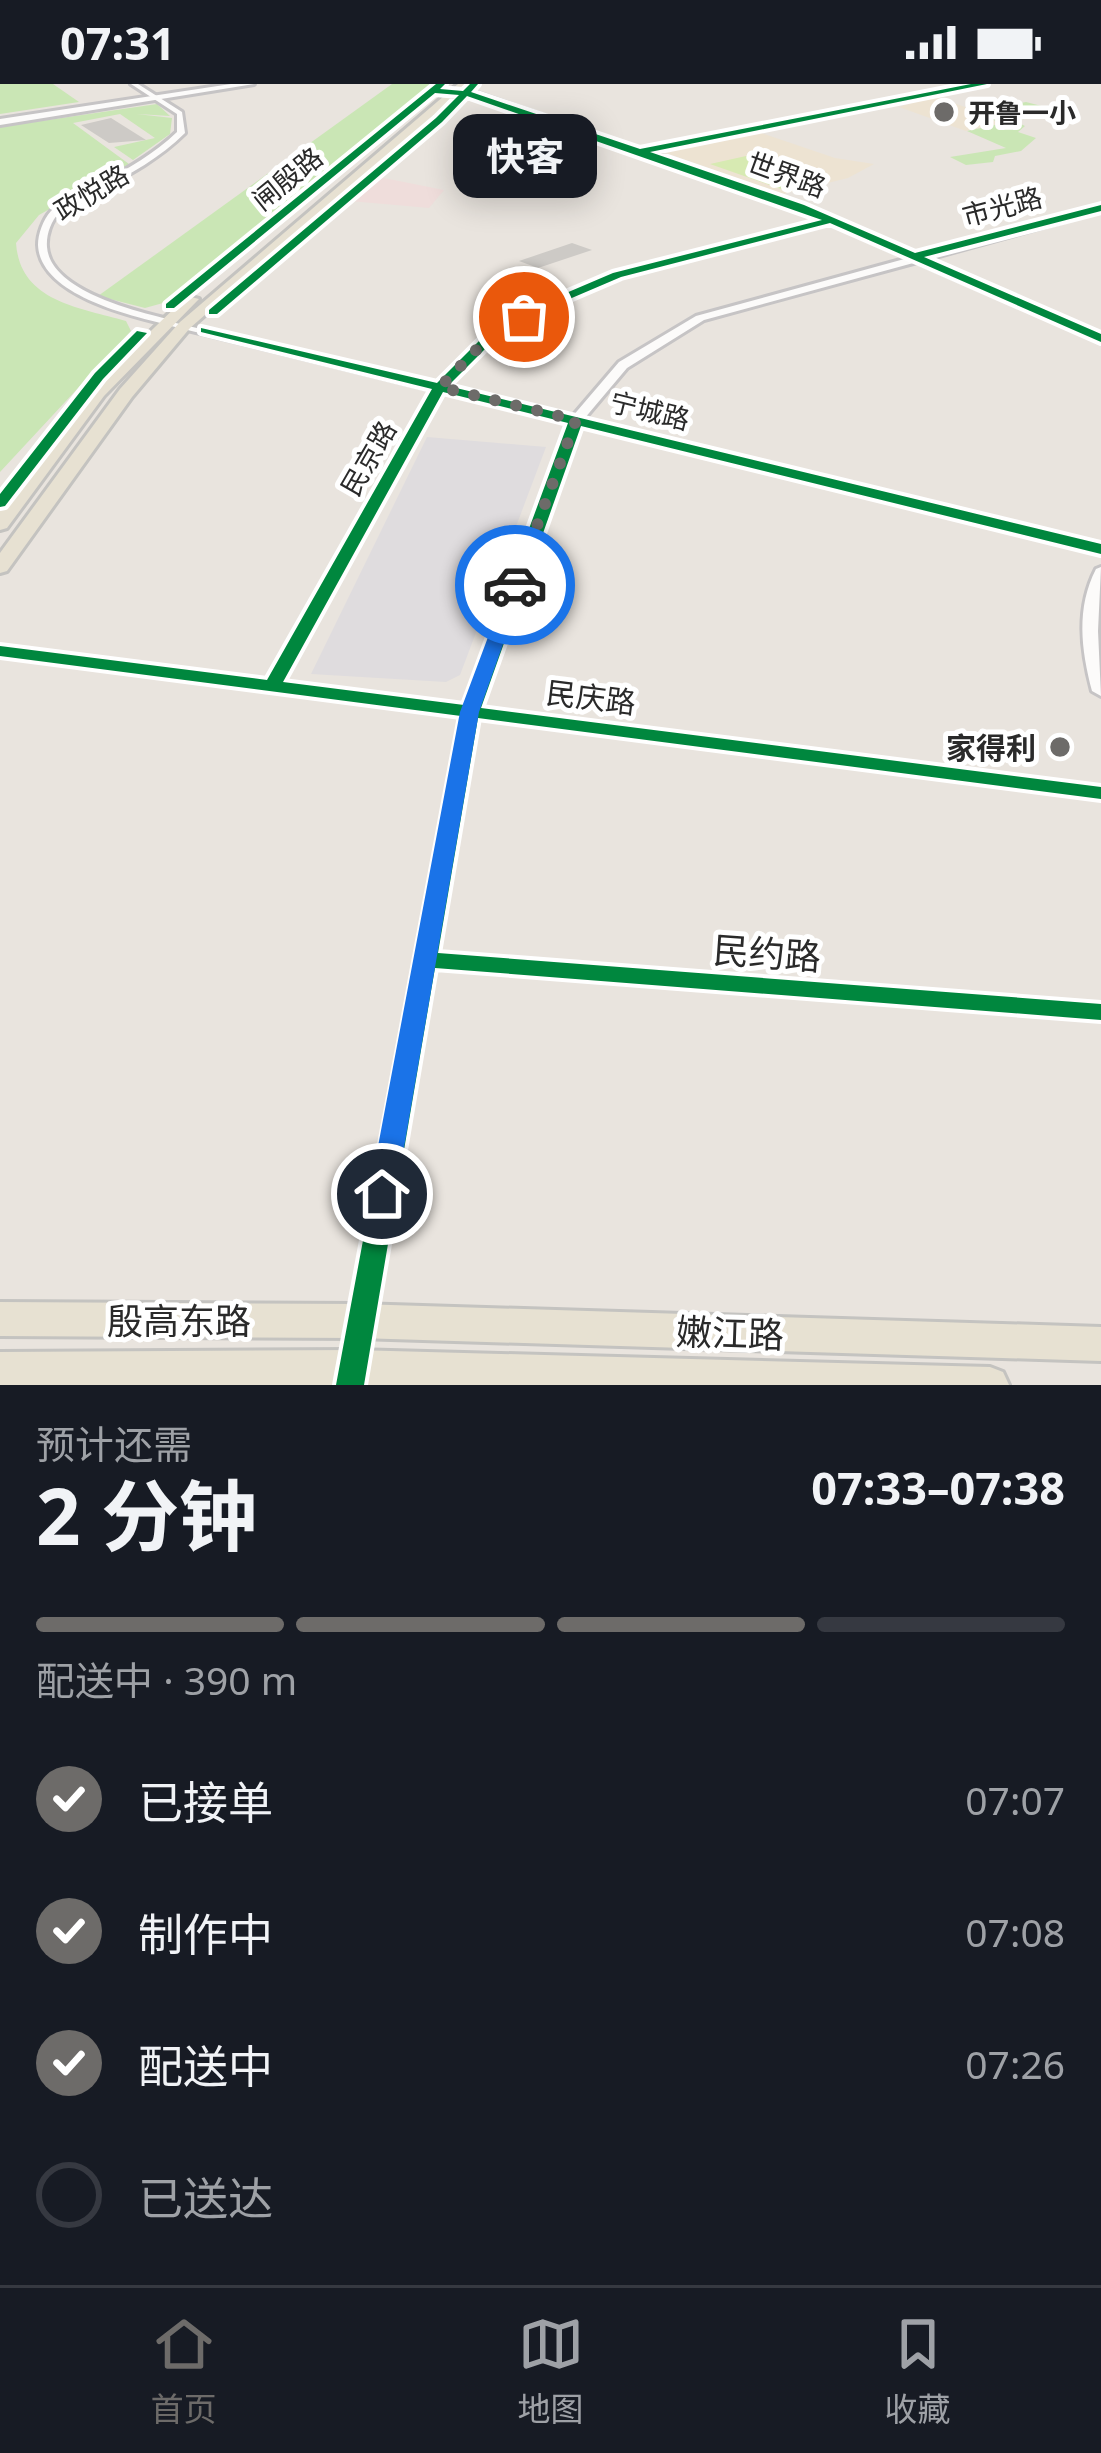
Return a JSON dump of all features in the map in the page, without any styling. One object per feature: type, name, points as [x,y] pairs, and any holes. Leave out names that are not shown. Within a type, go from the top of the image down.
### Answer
[{"type":"main road","points":[[0,120],[224,84]]},
{"type":"main road","points":[[156,96],[249,84]]},
{"type":"main road","name":"闸殷路","points":[[0,524],[98,392],[131,357],[217,296],[454,88]]},
{"type":"main road","name":"闸殷路","points":[[0,567],[157,359],[194,298],[454,88]]},
{"type":"main road","points":[[194,298],[217,296]]},
{"type":"main road","points":[[131,357],[152,347],[160,352],[157,359]]},
{"type":"main road","name":"殷高东路","points":[[0,1319],[359,1322]]},
{"type":"main road","name":"嫩江路","points":[[359,1322],[1101,1344]]},
{"type":"main road","name":"殷高东路","points":[[0,1370],[352,1376]]},
{"type":"main road","name":"嫩江路","points":[[352,1376],[990,1385]]},
{"type":"street","points":[[134,84],[156,96]]},
{"type":"street","points":[[642,151],[983,84]]},
{"type":"street","name":"世界路","points":[[454,88],[832,220],[1101,338]]},
{"type":"street","name":"政悦路","points":[[29,240],[50,215],[181,133],[184,118],[156,96]]},
{"type":"street","name":"市光路","points":[[352,1376],[470,712],[576,420],[623,365],[700,318],[1101,208]]},
{"type":"street","name":"民京路","points":[[273,684],[440,387],[502,330],[586,287],[654,263],[832,220]]},
{"type":"street","points":[[34,274],[82,300],[175,323]]},
{"type":"street","name":"宁城路","points":[[175,323],[1101,549]]},
{"type":"street","points":[[1101,572],[1092,592],[1089,628],[1101,691]]},
{"type":"street","name":"民庆路","points":[[1,651],[1101,793]]},
{"type":"street","name":"民约路","points":[[428,960],[1101,1012]]},
{"type":"shaded area","name":"开鲁一小","points":[[934,96],[985,114],[999,124],[966,131],[899,107]]},
{"type":"shaded area","points":[[755,131],[835,158],[874,164],[848,178],[783,194],[663,152]]},
{"type":"shaded area","points":[[379,177],[444,190],[429,208],[350,201]]},
{"type":"shaded area","points":[[427,437],[546,447],[460,675],[446,682],[311,674]]},
{"type":"green space","points":[[0,84],[53,84],[79,102],[0,114]]},
{"type":"green space","points":[[392,84],[432,84],[163,303],[145,308],[98,296]]},
{"type":"green space","points":[[1026,102],[1053,109],[1025,110],[1024,119],[1015,121],[1025,126],[1018,132],[1036,138],[1021,151],[995,156],[993,162],[966,165],[950,157],[1006,148],[967,131],[999,124],[986,114],[1019,117],[992,109]]},
{"type":"green space","points":[[157,104],[170,116],[137,114],[172,118],[170,134],[133,160],[114,147],[155,138],[120,114],[73,123],[129,164],[39,215],[16,243],[28,278],[40,289],[71,305],[126,321],[131,331],[0,472],[0,127]]},
{"type":"green space","points":[[746,156],[813,183],[784,190],[710,164]]},
{"type":"building","points":[[111,118],[146,140],[109,143],[81,125]]},
{"type":"building","points":[[572,243],[592,250],[538,268],[519,261]]},
{"type":"cycle path","points":[[170,306],[441,84]]},
{"type":"cycle path","points":[[213,312],[439,120],[474,84]]},
{"type":"cycle path","points":[[642,151],[983,84]]},
{"type":"cycle path","points":[[435,91],[472,94],[801,207],[1101,338]]},
{"type":"cycle path","points":[[916,256],[1101,208]]},
{"type":"cycle path","points":[[273,684],[440,387],[483,344],[549,304],[617,275],[832,220]]},
{"type":"cycle path","points":[[205,330],[1101,549]]},
{"type":"cycle path","points":[[0,503],[99,376],[141,333]]},
{"type":"cycle path","points":[[350,1385],[470,713],[576,420]]},
{"type":"cycle path","points":[[0,651],[1101,793]]},
{"type":"cycle path","points":[[428,960],[1101,1012]]},
{"type":"way so far","points":[[515,585],[576,420],[440,387],[482,344],[524,317]]},
{"type":"place","name":"开鲁一小","points":[[944,112]]},
{"type":"place","name":"快客","points":[[524,317]]},
{"type":"place","name":"家得利","points":[[1060,747]]},
{"type":"route","points":[[382,1194],[470,712],[515,585]]}]
